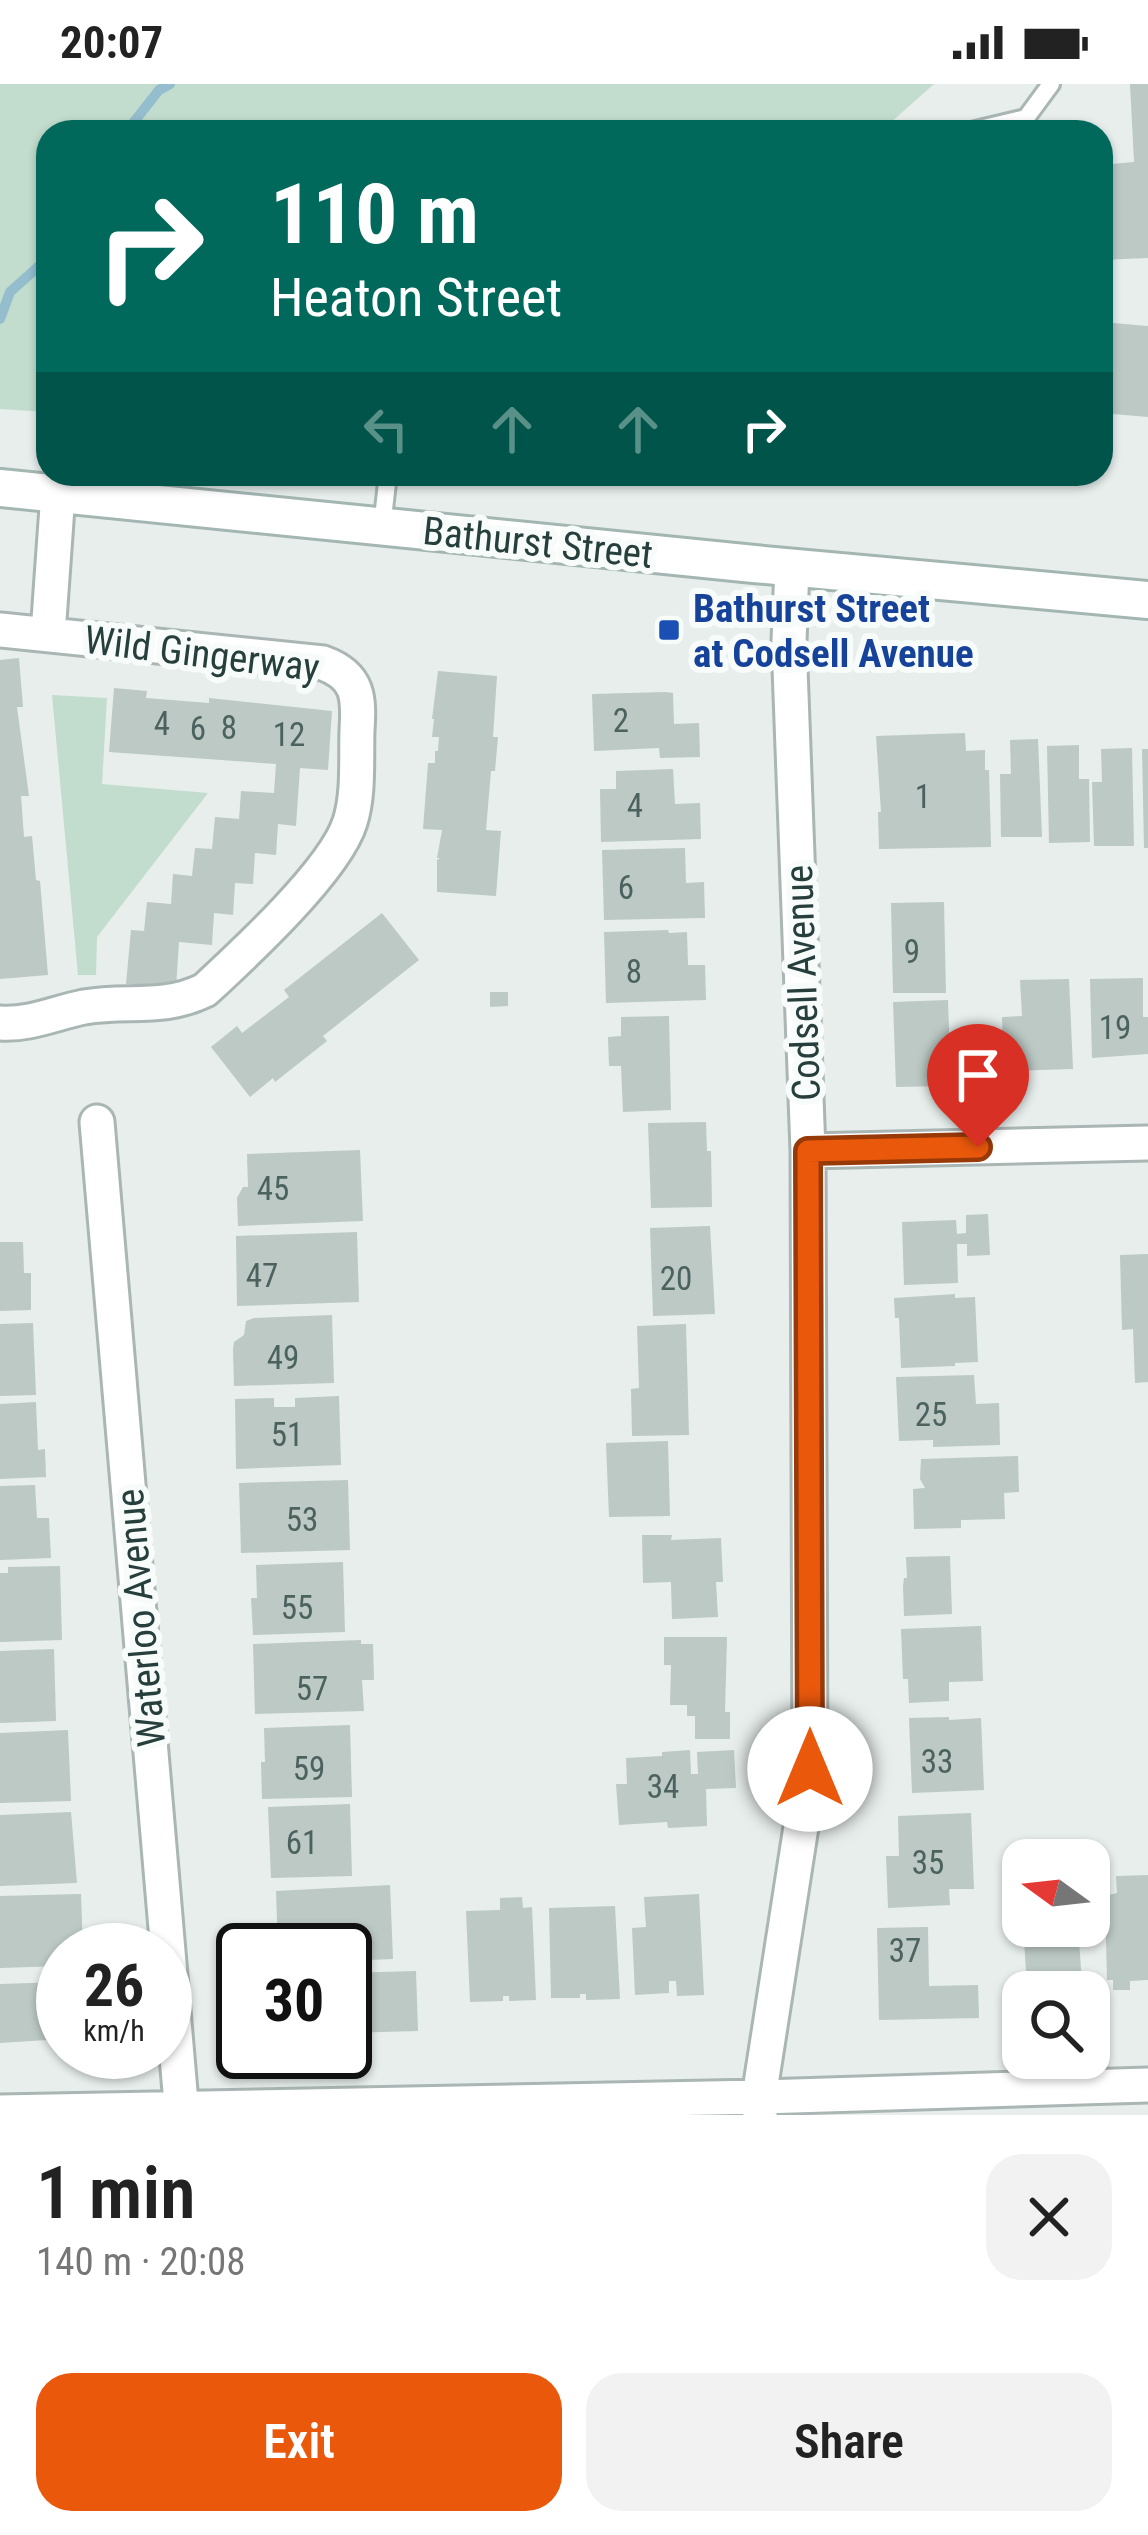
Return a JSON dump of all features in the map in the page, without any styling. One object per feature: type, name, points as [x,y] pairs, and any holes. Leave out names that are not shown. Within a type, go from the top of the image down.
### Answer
[{"type":"main road","name":"Bathurst Street","points":[[0,488],[1148,600]]},
{"type":"street","name":"Wild Gingerway","points":[[48,634],[58,493]]},
{"type":"street","name":"Codsell Avenue","points":[[759,2106],[810,1769],[808,1151],[789,641],[792,567]]},
{"type":"street","name":"Wild Gingerway","points":[[0,630],[323,663],[354,686],[359,698],[351,820],[340,844],[316,877],[205,990],[183,1001],[88,1006],[22,1024],[0,1023]]},
{"type":"street","name":"Waterloo Avenue","points":[[97,1122],[182,2112]]},
{"type":"street","points":[[808,1151],[1148,1143]]},
{"type":"street","points":[[0,2112],[759,2106],[1148,2085]]},
{"type":"lane","points":[[1018,120],[1026,118],[1051,84]]},
{"type":"lane","points":[[382,527],[387,486]]},
{"type":"green space","points":[[0,84],[934,84],[894,120],[36,120],[36,411],[0,409]]},
{"type":"green space","points":[[52,695],[107,698],[102,784],[208,793],[97,937],[96,975],[78,975]]},
{"type":"building","points":[[1130,84],[1148,84],[1148,258],[1113,259],[1113,164],[1134,162]]},
{"type":"building","points":[[1113,323],[1148,326],[1148,417],[1113,414]]},
{"type":"building","points":[[19,658],[23,707],[17,707],[29,796],[21,796],[24,837],[32,836],[36,880],[40,881],[48,975],[0,979],[0,660]]},
{"type":"building","points":[[438,671],[497,676],[493,737],[498,737],[486,830],[501,831],[496,896],[437,892],[442,830],[423,829],[428,763],[435,763],[438,751],[432,719]]},
{"type":"building","points":[[114,688],[147,691],[146,698],[209,703],[209,698],[332,711],[328,770],[300,768],[296,826],[278,824],[276,855],[255,853],[253,884],[235,883],[233,915],[214,913],[212,945],[179,942],[176,988],[126,984],[131,930],[144,931],[147,902],[171,904],[173,874],[192,876],[195,848],[212,849],[215,817],[239,819],[241,791],[274,793],[276,764],[109,752]]},
{"type":"building","points":[[673,693],[674,724],[699,723],[700,757],[660,758],[659,748],[594,751],[592,694]]},
{"type":"building","points":[[965,733],[966,751],[985,750],[991,847],[879,849],[876,736]]},
{"type":"building","points":[[1038,739],[1042,837],[1001,837],[1000,774],[1011,774],[1010,740]]},
{"type":"building","points":[[1079,745],[1079,779],[1089,779],[1090,842],[1049,843],[1047,746]]},
{"type":"building","points":[[1132,748],[1134,846],[1094,846],[1092,782],[1102,782],[1101,749]]},
{"type":"building","points":[[1142,749],[1148,749],[1148,848],[1144,848]]},
{"type":"building","points":[[673,769],[675,804],[700,803],[701,839],[601,842],[600,789],[616,789],[616,771]]},
{"type":"building","points":[[685,848],[686,883],[704,882],[705,918],[604,920],[602,850]]},
{"type":"building","points":[[944,902],[946,993],[893,993],[891,903]]},
{"type":"building","points":[[382,913],[419,960],[323,1036],[327,1041],[250,1097],[211,1047],[237,1026],[242,1033],[289,997],[284,990]]},
{"type":"building","points":[[604,932],[687,932],[688,965],[705,965],[706,1000],[606,1003]]},
{"type":"building","points":[[1143,978],[1148,1054],[1092,1058],[1090,979]]},
{"type":"building","points":[[1069,979],[1073,1069],[1004,1071],[1002,1017],[1022,1016],[1020,980]]},
{"type":"building","points":[[490,992],[508,992],[508,1006],[490,1007]]},
{"type":"building","points":[[948,1000],[951,1086],[896,1087],[893,1002]]},
{"type":"building","points":[[669,1016],[671,1110],[623,1112],[621,1066],[609,1066],[608,1037],[621,1036],[621,1017]]},
{"type":"building","points":[[706,1122],[712,1207],[651,1208],[648,1123]]},
{"type":"building","points":[[360,1150],[363,1221],[238,1226],[237,1198],[248,1187],[247,1154]]},
{"type":"building","points":[[988,1214],[990,1255],[967,1256],[967,1244],[957,1244],[958,1283],[904,1285],[902,1222],[956,1220],[957,1234],[966,1233],[966,1215]]},
{"type":"building","points":[[710,1226],[715,1314],[653,1316],[650,1228]]},
{"type":"building","points":[[357,1232],[359,1302],[237,1306],[236,1236]]},
{"type":"building","points":[[0,1242],[23,1242],[24,1273],[31,1273],[31,1310],[0,1311]]},
{"type":"building","points":[[1148,1254],[1148,1382],[1135,1383],[1133,1329],[1122,1330],[1120,1255]]},
{"type":"building","points":[[955,1294],[955,1298],[975,1297],[978,1362],[901,1368],[894,1298]]},
{"type":"building","points":[[332,1315],[334,1383],[234,1386],[234,1342],[244,1335],[246,1321]]},
{"type":"building","points":[[33,1323],[36,1395],[0,1396],[0,1324]]},
{"type":"building","points":[[686,1324],[689,1435],[632,1436],[631,1389],[639,1388],[637,1326]]},
{"type":"building","points":[[974,1375],[976,1404],[999,1403],[1000,1445],[933,1447],[933,1440],[899,1441],[896,1377]]},
{"type":"building","points":[[339,1396],[341,1465],[236,1469],[235,1399],[274,1398],[274,1407],[295,1407],[295,1398]]},
{"type":"building","points":[[36,1402],[38,1450],[45,1449],[46,1477],[0,1479],[0,1404]]},
{"type":"building","points":[[668,1441],[670,1516],[609,1517],[606,1443]]},
{"type":"building","points":[[1018,1456],[1019,1492],[1004,1493],[1005,1519],[961,1520],[961,1528],[914,1529],[913,1489],[925,1488],[920,1479],[921,1459]]},
{"type":"building","points":[[348,1480],[350,1550],[241,1553],[239,1483]]},
{"type":"building","points":[[35,1485],[37,1518],[49,1518],[51,1558],[0,1560],[0,1486]]},
{"type":"building","points":[[642,1535],[672,1535],[671,1540],[721,1538],[723,1582],[716,1582],[718,1617],[672,1619],[671,1582],[643,1583]]},
{"type":"building","points":[[950,1556],[952,1614],[904,1616],[906,1557]]},
{"type":"building","points":[[343,1562],[345,1632],[253,1635],[256,1565]]},
{"type":"building","points":[[60,1566],[62,1640],[0,1642],[0,1573],[8,1573],[8,1567]]},
{"type":"building","points":[[981,1626],[983,1681],[949,1682],[949,1701],[909,1703],[901,1629]]},
{"type":"building","points":[[664,1637],[727,1637],[725,1712],[730,1712],[730,1739],[695,1739],[695,1716],[687,1716],[687,1705],[670,1705],[671,1665],[664,1665]]},
{"type":"building","points":[[361,1640],[361,1644],[373,1644],[374,1680],[362,1680],[364,1711],[255,1714],[253,1644]]},
{"type":"building","points":[[54,1649],[56,1721],[0,1723],[0,1651]]},
{"type":"building","points":[[909,1718],[981,1718],[984,1790],[912,1793]]},
{"type":"building","points":[[350,1725],[352,1797],[262,1799],[264,1728]]},
{"type":"building","points":[[68,1730],[71,1801],[0,1803],[0,1733]]},
{"type":"building","points":[[690,1750],[691,1774],[698,1774],[697,1752],[734,1750],[736,1788],[706,1789],[707,1826],[619,1825],[616,1784],[627,1784],[626,1758]]},
{"type":"building","points":[[350,1804],[352,1876],[271,1878],[268,1807]]},
{"type":"building","points":[[71,1812],[77,1883],[0,1886],[0,1815]]},
{"type":"building","points":[[971,1813],[974,1889],[949,1889],[950,1905],[888,1908],[886,1856],[899,1856],[898,1816]]},
{"type":"building","points":[[1148,1875],[1148,1980],[1130,1981],[1130,1990],[1113,1990],[1107,1971],[1110,1895],[1117,1893],[1116,1876]]},
{"type":"building","points":[[390,1885],[393,1959],[372,1960],[372,1923],[277,1923],[276,1891]]},
{"type":"building","points":[[81,1894],[82,1923],[36,1923],[36,1967],[0,1968],[0,1896]]},
{"type":"building","points":[[699,1894],[704,1995],[677,1996],[676,1981],[669,1981],[669,1993],[635,1995],[632,1928],[646,1927],[644,1897]]},
{"type":"building","points":[[522,1897],[523,1908],[532,1907],[536,2000],[509,2001],[509,1996],[503,1996],[503,2001],[470,2002],[466,1911],[500,1910],[500,1898]]},
{"type":"building","points":[[615,1906],[620,1999],[586,2000],[586,1994],[551,1998],[549,1908]]},
{"type":"building","points":[[928,1927],[929,1986],[978,1985],[979,2018],[879,2020],[877,1928]]},
{"type":"building","points":[[1024,1947],[1079,1947],[1081,1971],[1026,1971]]},
{"type":"building","points":[[416,1971],[418,2031],[372,2032],[372,1972]]},
{"type":"building","points":[[36,1983],[36,2041],[0,2043],[0,1984]]},
{"type":"waterway","points":[[135,120],[159,90],[170,84]]},
{"type":"waterway","points":[[0,319],[10,292],[36,269]]},
{"type":"place","name":"Bathurst Street at Codsell Avenue","points":[[669,630]]},
{"type":"route","points":[[810,1769],[808,1151],[978,1147]]}]
